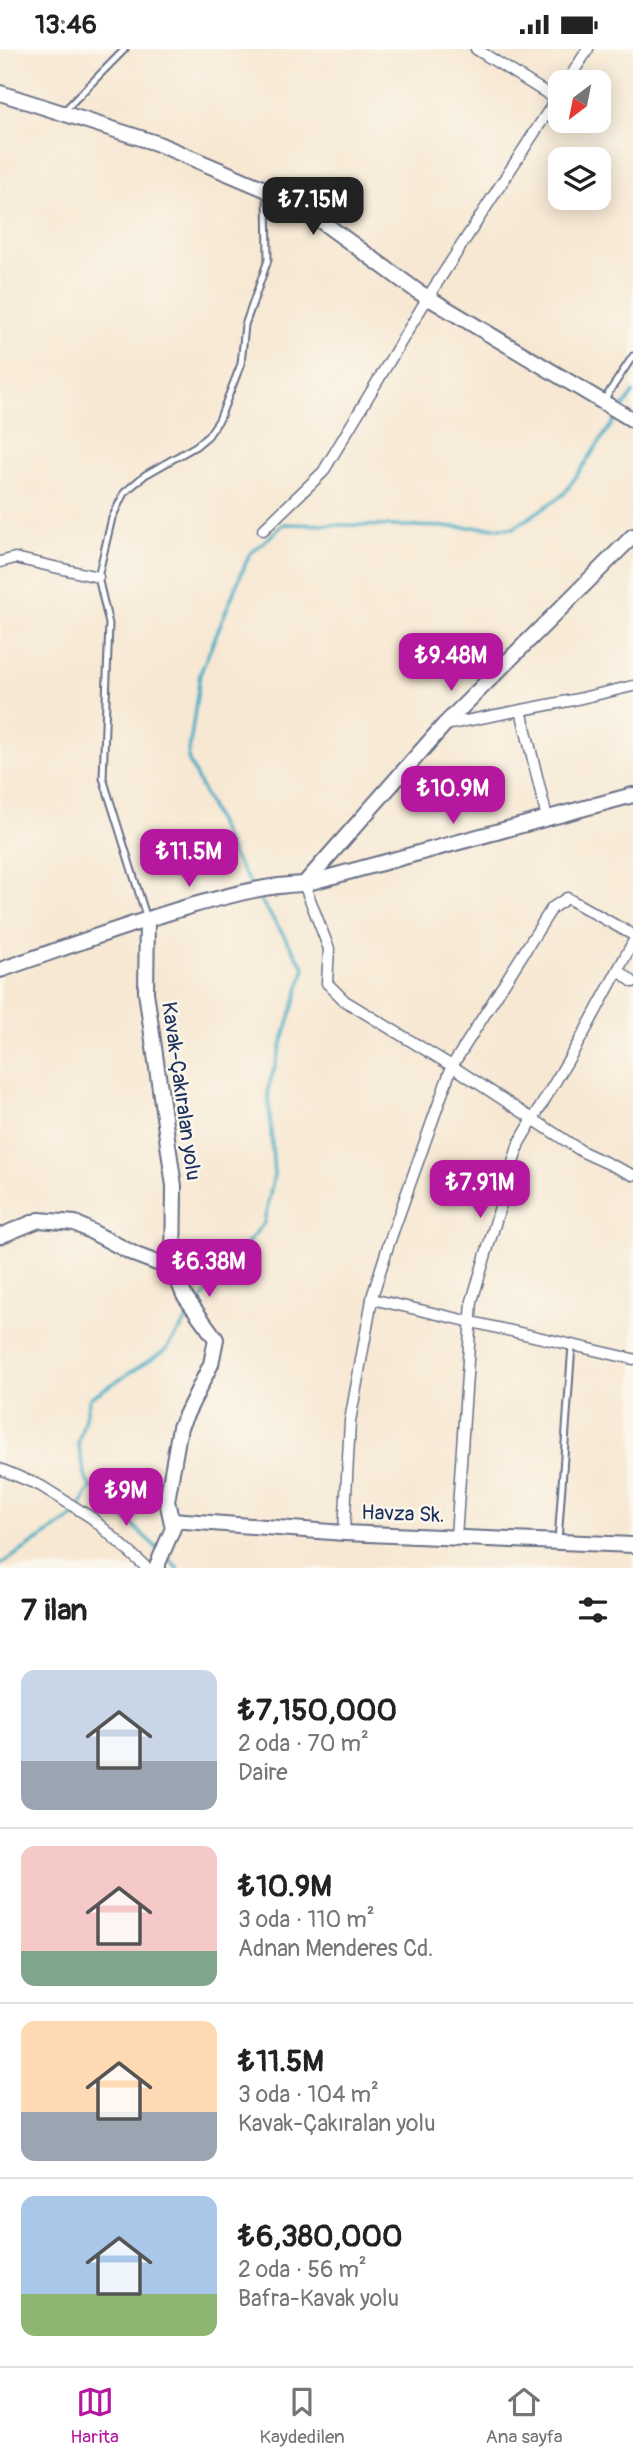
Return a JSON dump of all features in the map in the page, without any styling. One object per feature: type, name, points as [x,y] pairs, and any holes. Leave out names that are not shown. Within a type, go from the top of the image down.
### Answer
[{"type":"street","points":[[476,49],[548,90]]},
{"type":"street","points":[[575,70],[588,49]]},
{"type":"street","points":[[0,93],[156,143],[267,190],[314,216],[428,297],[633,419]]},
{"type":"street","points":[[263,530],[323,472],[428,297],[548,111]]},
{"type":"street","points":[[304,884],[444,725],[633,536]]},
{"type":"street","points":[[0,562],[15,558],[99,577]]},
{"type":"street","points":[[444,725],[633,686]]},
{"type":"street","points":[[521,710],[547,818]]},
{"type":"street","points":[[0,970],[148,919],[239,892],[276,884],[304,884],[633,795]]},
{"type":"street","points":[[304,884],[329,949],[327,983],[345,1001],[452,1066],[583,1152],[633,1175]]},
{"type":"street","points":[[344,1533],[350,1421],[372,1299],[389,1243],[452,1066],[552,908],[567,898],[633,935]]},
{"type":"street","name":"Kavak-Çakıralan yolu","points":[[148,919],[146,992],[174,1186],[173,1269]]},
{"type":"street","points":[[456,1537],[472,1301],[519,1143],[633,942]]},
{"type":"street","points":[[620,966],[633,957]]},
{"type":"street","points":[[620,966],[633,982]]},
{"type":"street","points":[[0,1236],[39,1220],[75,1223],[136,1255],[173,1269],[184,1295],[216,1339],[211,1364],[180,1427],[167,1501],[172,1524],[153,1565],[72,1505],[41,1486],[0,1469]]},
{"type":"street","points":[[372,1299],[633,1359]]},
{"type":"street","name":"Havza Sk.","points":[[172,1524],[633,1545]]},
{"type":"lane","points":[[62,113],[125,49]]},
{"type":"lane","points":[[148,919],[103,778],[109,624],[99,577],[112,518],[124,493],[145,475],[196,446],[208,436],[219,420],[240,364],[245,325],[268,260],[267,190]]},
{"type":"lane","points":[[608,404],[633,356]]},
{"type":"lane","points":[[558,1542],[572,1345]]},
{"type":"waterway","points":[[622,409],[633,393]]},
{"type":"waterway","points":[[252,886],[233,856],[188,759],[200,674],[249,555],[284,524],[514,528],[564,494],[618,415]]},
{"type":"waterway","points":[[196,1306],[264,1223],[274,1175],[268,1089],[305,968],[256,893]]},
{"type":"waterway","points":[[159,1550],[87,1482],[78,1444],[90,1398],[166,1350],[192,1312]]},
{"type":"waterway","points":[[0,1565],[76,1515],[91,1487]]},
{"type":"waterway","points":[[165,1555],[178,1568]]}]
